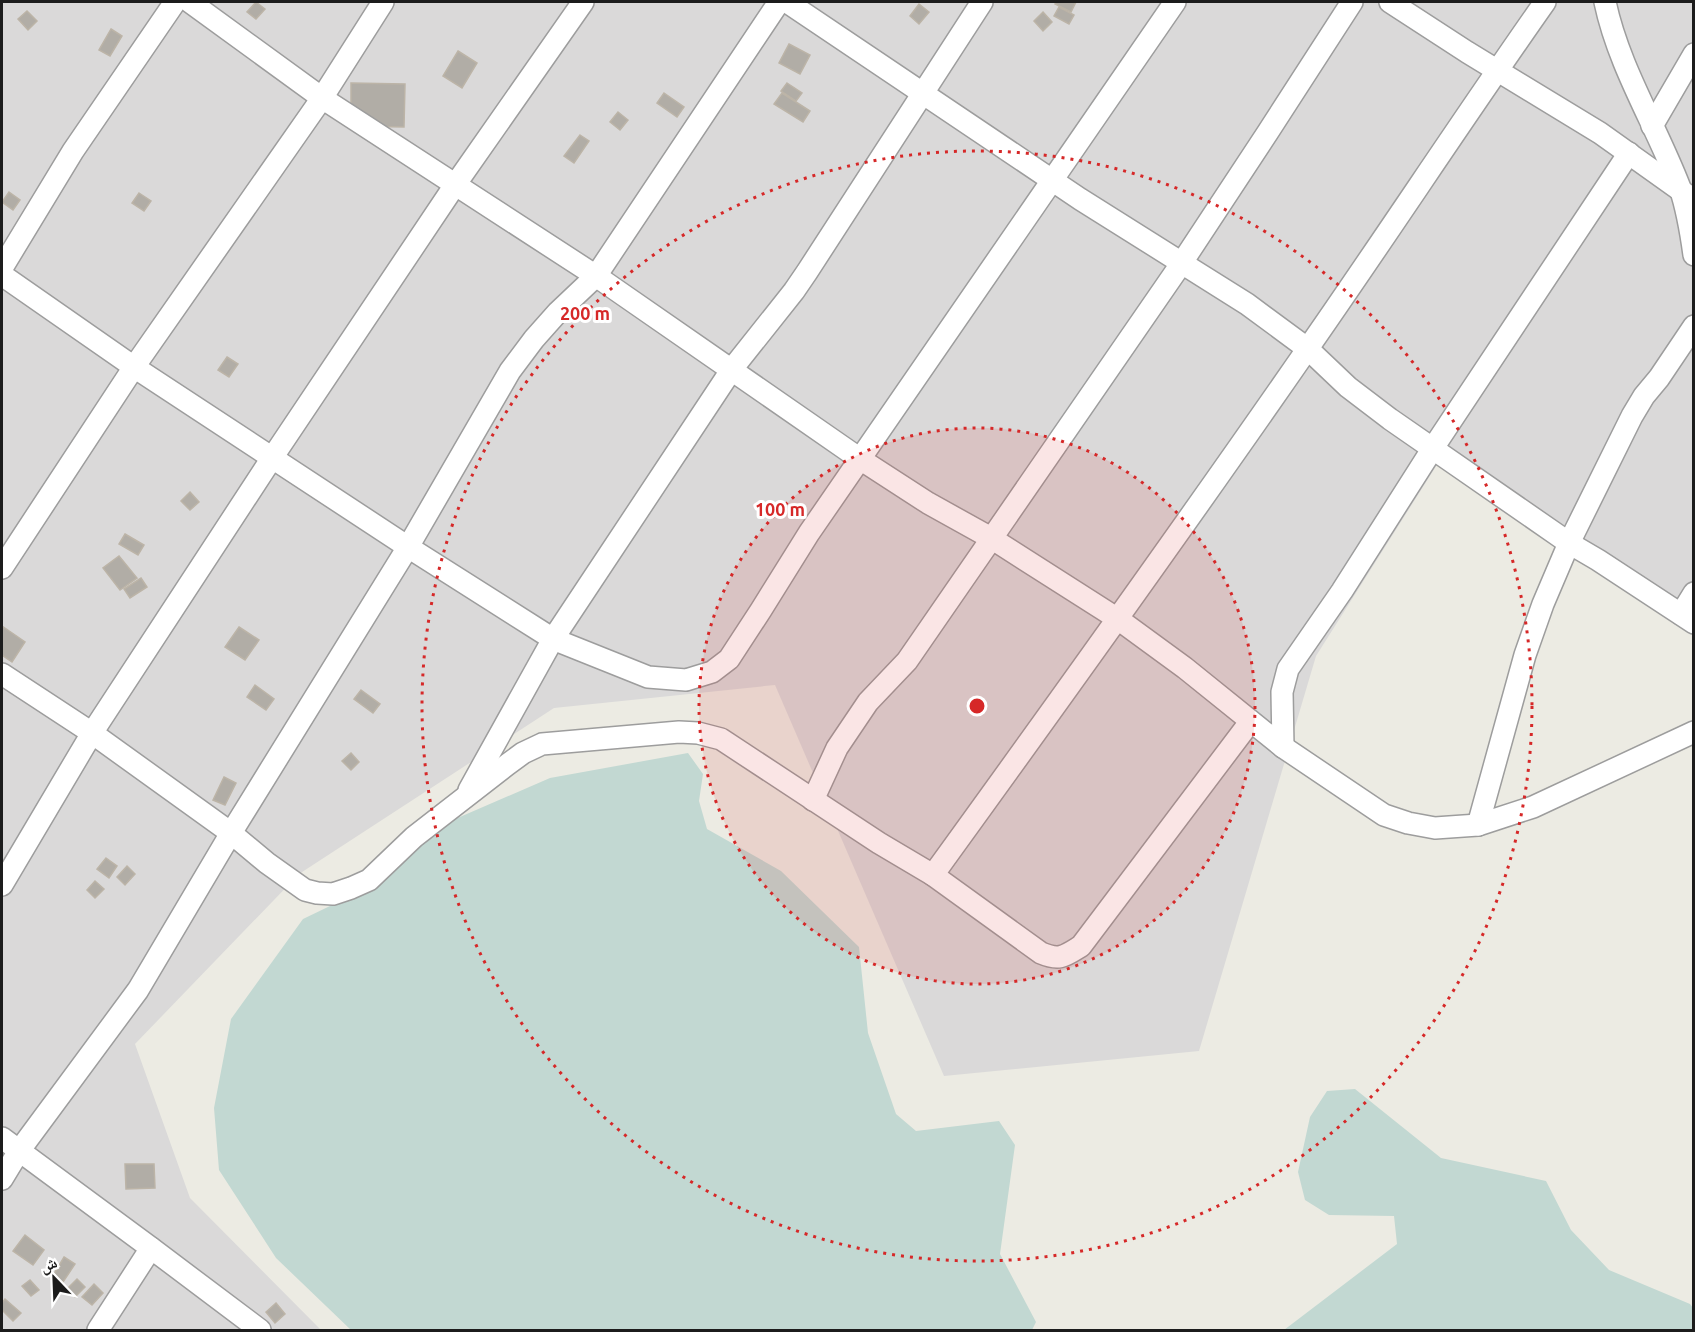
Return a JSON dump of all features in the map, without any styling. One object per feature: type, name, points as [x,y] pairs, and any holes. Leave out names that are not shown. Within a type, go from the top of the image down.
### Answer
[{"type":"street","points":[[2,268],[73,151],[175,2]]},
{"type":"street","points":[[190,2],[322,98],[596,276],[860,459],[928,503],[991,538],[1118,619],[1185,668],[1283,747],[1384,815],[1408,824],[1435,828],[1478,825],[1533,807],[1694,732]]},
{"type":"street","points":[[2,568],[134,367],[322,98],[383,2]]},
{"type":"street","points":[[2,885],[92,733],[272,458],[455,185],[583,2]]},
{"type":"street","points":[[2,1179],[19,1151],[138,990],[231,833],[408,547],[510,371],[558,312],[596,276],[779,2]]},
{"type":"street","points":[[787,2],[1051,180],[1247,304],[1308,349],[1348,387],[1390,419],[1569,543],[1687,619],[1694,593]]},
{"type":"street","points":[[463,800],[553,639],[732,369],[807,272],[982,2]]},
{"type":"street","points":[[2,275],[134,367],[553,639],[648,677],[686,680],[712,672],[729,658],[809,533],[1175,2]]},
{"type":"street","points":[[813,800],[837,748],[868,702],[907,661],[1181,264],[1352,2]]},
{"type":"street","points":[[1390,2],[1600,133],[1687,195]]},
{"type":"street","points":[[933,875],[1118,619],[1308,349],[1545,2]]},
{"type":"street","points":[[1605,2],[1610,24],[1628,72],[1687,195],[1694,255]]},
{"type":"street","points":[[1652,126],[1694,54]]},
{"type":"street","points":[[1283,747],[1282,692],[1288,669],[1342,591],[1433,448],[1629,153]]},
{"type":"street","points":[[1478,825],[1525,655],[1543,604],[1569,543],[1632,416],[1694,326]]},
{"type":"street","points":[[2,674],[92,733],[231,833],[305,890],[333,894],[369,880],[414,837],[523,753],[542,744],[679,732],[698,733],[720,739],[933,875],[1041,953],[1051,957],[1061,957],[1081,946],[1250,722]]},
{"type":"street","points":[[2,1138],[260,1330]]},
{"type":"street","points":[[98,1330],[151,1248]]},
{"type":"shaded area","points":[[2,2],[1693,2],[1693,611],[1447,449],[1316,656],[1199,1051],[944,1076],[775,685],[554,708],[299,874],[135,1044],[190,1198],[321,1330],[2,1330]]},
{"type":"shaded area","points":[[688,753],[703,774],[699,801],[707,829],[781,871],[859,947],[868,1033],[896,1114],[916,1131],[999,1121],[1015,1145],[1000,1254],[1036,1322],[1032,1330],[351,1330],[276,1258],[219,1170],[214,1108],[231,1019],[303,919],[384,880],[393,846],[550,778]]},
{"type":"shaded area","points":[[1355,1089],[1441,1158],[1546,1181],[1571,1230],[1609,1270],[1690,1304],[1693,1308],[1693,1330],[1284,1330],[1397,1244],[1394,1216],[1329,1215],[1305,1200],[1298,1172],[1310,1117],[1327,1091]]},
{"type":"building","points":[[256,2],[265,9],[256,19],[247,12]]},
{"type":"building","points":[[1056,2],[1076,2],[1071,12],[1055,4]]},
{"type":"building","points":[[919,4],[929,12],[919,24],[910,16]]},
{"type":"building","points":[[1059,7],[1074,15],[1069,24],[1054,16]]},
{"type":"building","points":[[27,11],[37,21],[28,30],[18,19]]},
{"type":"building","points":[[1043,12],[1052,22],[1043,31],[1034,21]]},
{"type":"building","points":[[111,29],[122,36],[110,56],[99,50]]},
{"type":"building","points":[[789,44],[810,55],[800,74],[779,63]]},
{"type":"building","points":[[458,51],[477,63],[462,88],[443,76]]},
{"type":"building","points":[[351,83],[405,84],[404,127],[351,126]]},
{"type":"building","points":[[787,83],[802,93],[796,101],[781,91]]},
{"type":"building","points":[[664,93],[684,107],[677,117],[657,103]]},
{"type":"building","points":[[782,93],[810,111],[803,122],[774,104]]},
{"type":"building","points":[[618,112],[628,120],[620,130],[610,122]]},
{"type":"building","points":[[580,135],[589,141],[574,163],[564,156]]},
{"type":"building","points":[[9,192],[20,200],[13,210],[2,202]]},
{"type":"building","points":[[139,193],[151,201],[144,211],[132,203]]},
{"type":"building","points":[[227,357],[238,364],[229,377],[218,370]]},
{"type":"building","points":[[190,492],[199,502],[190,510],[181,501]]},
{"type":"building","points":[[125,534],[144,545],[138,555],[119,544]]},
{"type":"building","points":[[119,556],[137,578],[120,590],[103,568]]},
{"type":"building","points":[[141,578],[147,587],[130,598],[124,589]]},
{"type":"building","points":[[2,626],[25,642],[12,662],[2,655]]},
{"type":"building","points":[[239,627],[259,640],[245,660],[225,647]]},
{"type":"building","points":[[255,685],[274,699],[266,710],[247,697]]},
{"type":"building","points":[[361,690],[380,704],[373,713],[354,699]]},
{"type":"building","points":[[351,753],[359,762],[351,770],[342,761]]},
{"type":"building","points":[[224,777],[236,783],[225,805],[213,800]]},
{"type":"building","points":[[106,858],[117,866],[109,878],[97,869]]},
{"type":"building","points":[[127,866],[135,874],[125,885],[117,877]]},
{"type":"building","points":[[95,881],[104,889],[95,898],[87,890]]},
{"type":"building","points":[[125,1164],[154,1164],[155,1188],[126,1189]]},
{"type":"building","points":[[25,1235],[44,1250],[33,1265],[13,1251]]},
{"type":"building","points":[[64,1257],[75,1264],[61,1285],[51,1279]]},
{"type":"building","points":[[77,1279],[85,1287],[75,1297],[67,1289]]},
{"type":"building","points":[[30,1280],[39,1290],[31,1296],[22,1286]]},
{"type":"building","points":[[94,1284],[103,1293],[92,1305],[82,1297]]},
{"type":"building","points":[[5,1299],[21,1313],[13,1321],[2,1310],[2,1303]]},
{"type":"building","points":[[276,1303],[285,1314],[275,1323],[266,1312]]}]
